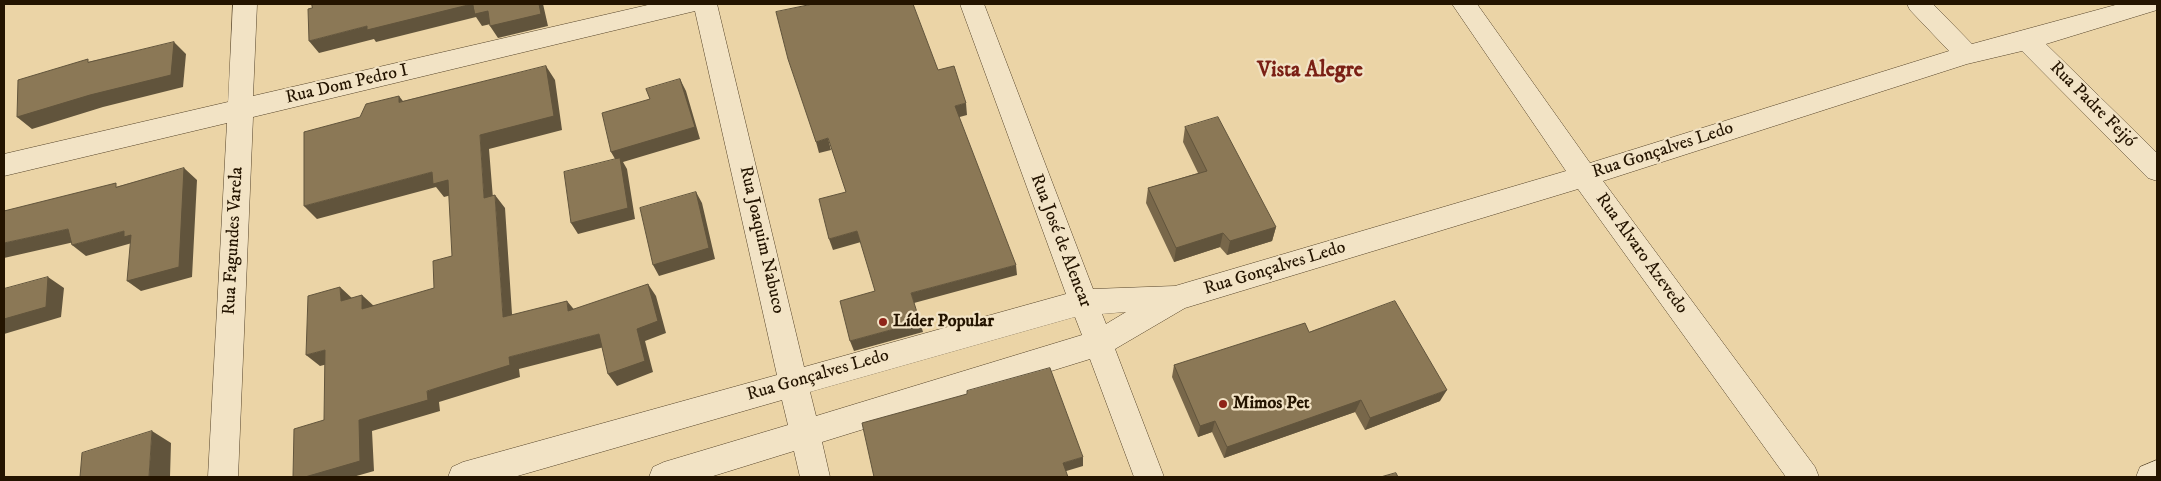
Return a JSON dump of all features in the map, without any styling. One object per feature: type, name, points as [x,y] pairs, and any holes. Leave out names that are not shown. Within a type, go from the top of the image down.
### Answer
[{"type":"street","name":"Rua Fagundes Varela","points":[[223,477],[245,4]]},
{"type":"street","name":"Rua Dom Pedro I","points":[[4,164],[689,4]]},
{"type":"street","name":"Rua Joaquim Nabuco","points":[[705,4],[815,477]]},
{"type":"street","name":"Rua José de Alencar","points":[[972,4],[1149,477]]},
{"type":"street","name":"Rua Alvaro Azevedo","points":[[1464,4],[1584,176],[1804,477]]},
{"type":"street","points":[[1919,4],[1967,55]]},
{"type":"street","name":"Rua Gonçalves Ledo","points":[[664,477],[1099,343],[1177,298],[1584,176],[1967,55],[2027,40],[2149,4]]},
{"type":"street","name":"Rua Padre Feijó","points":[[2027,40],[2157,170]]},
{"type":"street","name":"Rua Gonçalves Ledo","points":[[463,477],[523,469],[794,383],[1083,302],[1177,298]]},
{"type":"street","points":[[2151,477],[2157,475]]},
{"type":"building","points":[[312,4],[472,4],[367,30],[367,26],[309,41],[308,9],[312,8]]},
{"type":"building","points":[[473,4],[539,4],[541,14],[490,26],[488,11],[475,14]]},
{"type":"building","points":[[813,4],[913,4],[938,70],[954,66],[966,103],[955,106],[1016,265],[911,293],[920,322],[850,341],[840,301],[875,291],[857,231],[829,239],[819,199],[846,192],[828,138],[816,142],[788,59],[776,12]]},
{"type":"building","points":[[174,42],[171,75],[90,95],[17,117],[18,80],[88,59],[88,62]]},
{"type":"building","points":[[546,66],[554,116],[480,135],[484,198],[495,195],[503,317],[567,301],[568,311],[648,284],[658,321],[637,329],[645,361],[608,374],[599,334],[509,357],[510,365],[427,391],[428,400],[359,420],[360,461],[305,477],[293,477],[294,429],[324,420],[325,350],[306,355],[308,296],[340,287],[341,301],[362,295],[362,309],[434,288],[433,261],[452,256],[448,180],[433,184],[432,172],[304,206],[304,132],[360,117],[366,104],[399,96],[399,102]]},
{"type":"building","points":[[680,79],[695,127],[611,152],[602,113],[650,99],[646,89]]},
{"type":"building","points":[[1218,117],[1276,227],[1230,241],[1223,233],[1176,248],[1148,188],[1207,171],[1185,127]]},
{"type":"building","points":[[620,158],[628,208],[571,223],[564,172]]},
{"type":"building","points":[[184,168],[179,267],[127,281],[131,235],[124,237],[124,231],[72,245],[68,229],[4,243],[4,211],[116,183],[116,187]]},
{"type":"building","points":[[696,192],[709,248],[653,265],[640,208]]},
{"type":"building","points":[[48,277],[46,307],[4,319],[4,289]]},
{"type":"building","points":[[1395,301],[1447,390],[1370,418],[1361,400],[1227,447],[1215,421],[1200,426],[1174,365],[1305,323],[1309,332]]},
{"type":"building","points":[[1050,368],[1083,457],[1063,463],[1068,477],[874,477],[862,423],[967,394],[967,391]]},
{"type":"building","points":[[152,431],[149,477],[80,477],[82,453]]},
{"type":"building","points":[[1396,473],[1398,477],[1381,477]]},
{"type":"place","name":"Líder Popular","points":[[883,322]]},
{"type":"place","name":"Mimos Pet","points":[[1223,404]]},
{"type":"district","name":"Vista Alegre","points":[[1310,71]]}]
